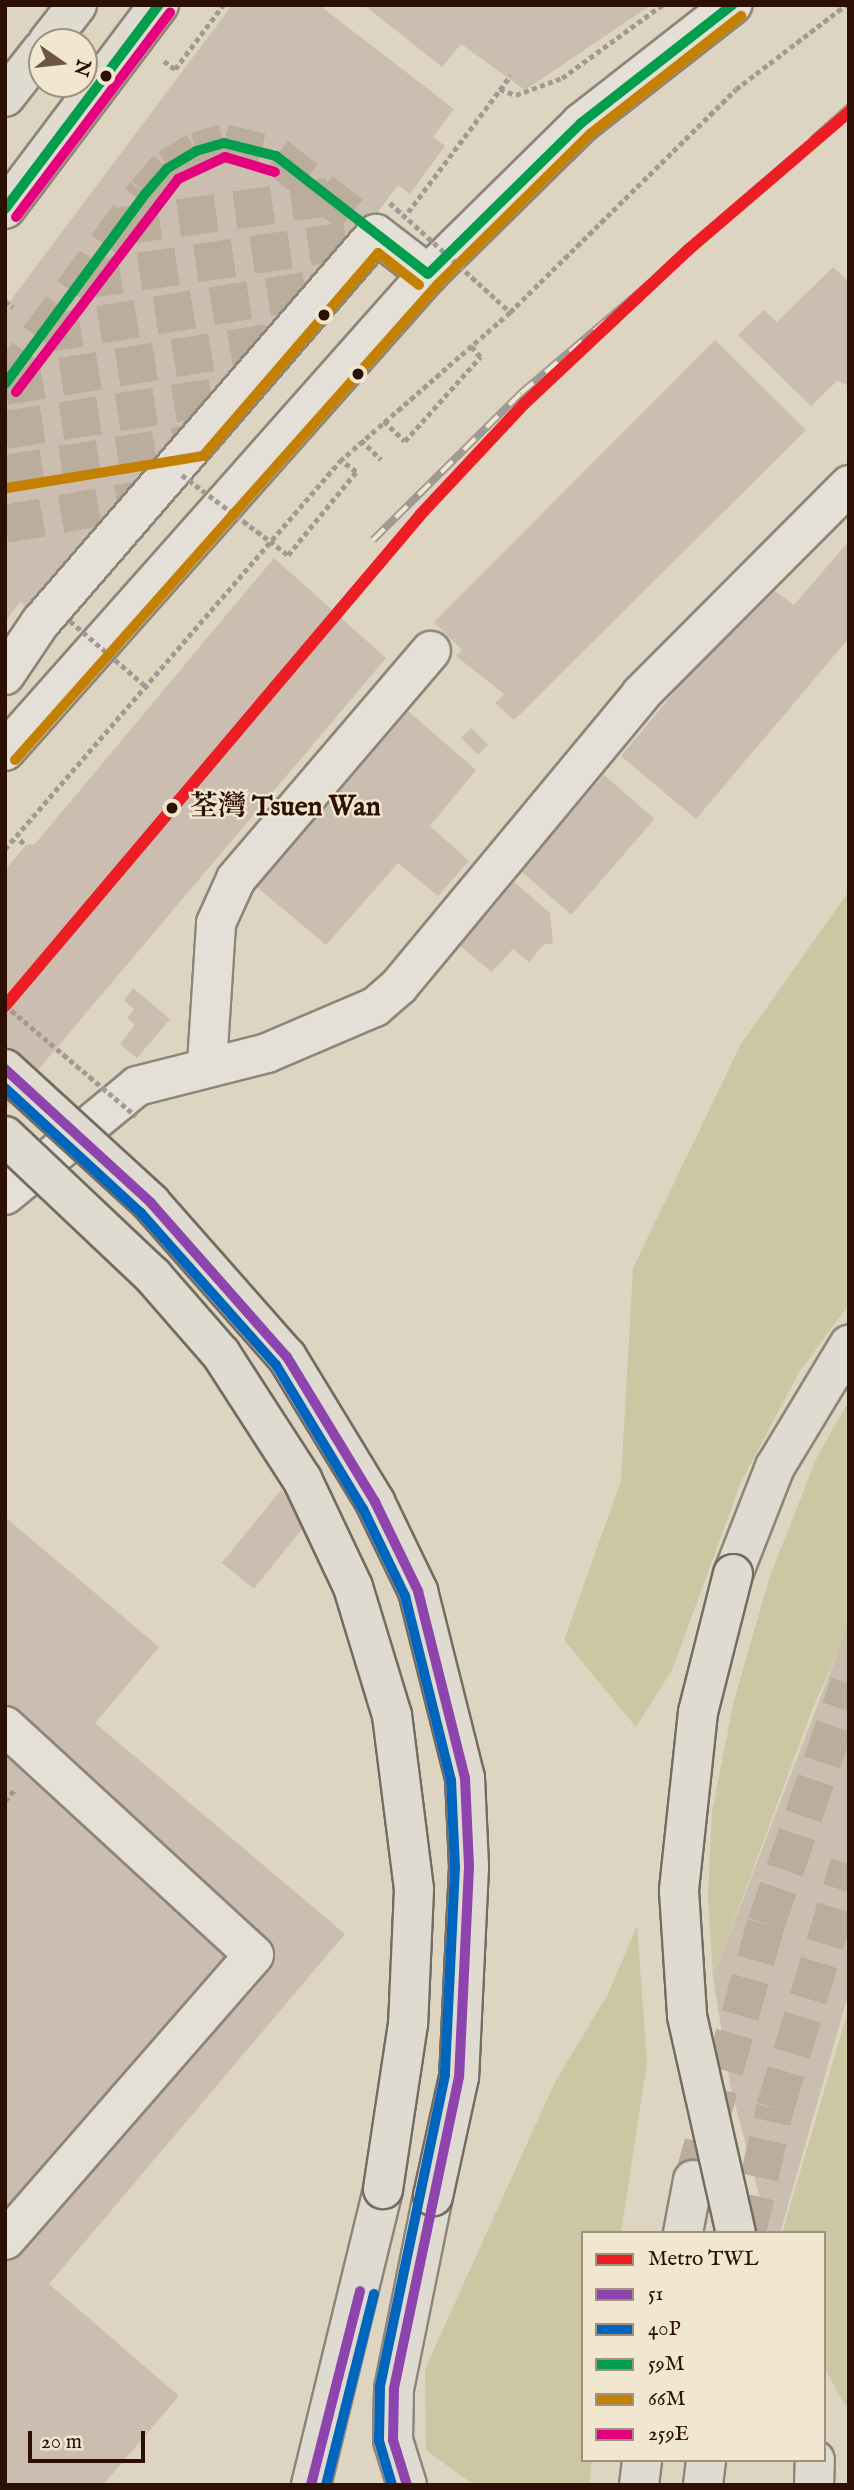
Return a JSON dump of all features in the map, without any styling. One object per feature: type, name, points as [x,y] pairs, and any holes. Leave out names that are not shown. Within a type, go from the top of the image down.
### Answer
[{"type":"main road","points":[[59,28],[77,5]]},
{"type":"main road","points":[[5,209],[159,5]]},
{"type":"main road","points":[[5,97],[28,68]]},
{"type":"main road","points":[[5,1069],[151,1203],[287,1357],[375,1502],[418,1591],[465,1778],[469,1867],[459,2077],[394,2389],[393,2440],[407,2485]]},
{"type":"main road","points":[[5,1136],[153,1276],[221,1354],[296,1468],[353,1587],[392,1715],[414,1889],[408,2024],[383,2189],[311,2485]]},
{"type":"main road","points":[[736,2231],[687,2016],[680,1891],[698,1712],[733,1574],[775,1467],[849,1345]]},
{"type":"main road","points":[[683,2231],[693,2180]]},
{"type":"main road","points":[[639,2485],[642,2462]]},
{"type":"main road","points":[[703,2485],[706,2462]]},
{"type":"main road","points":[[814,2485],[815,2462]]},
{"type":"street","points":[[5,751],[428,274],[581,122],[732,5]]},
{"type":"street","points":[[5,675],[40,623],[376,234],[428,274]]},
{"type":"street","points":[[5,1195],[137,1086],[207,1064],[267,1053],[324,1032],[375,1007],[400,986],[641,694],[849,485]]},
{"type":"street","points":[[207,1064],[216,923],[236,879],[431,651]]},
{"type":"street","points":[[5,1726],[254,1955],[5,2240]]},
{"type":"path","points":[[163,60],[175,69],[223,5]]},
{"type":"path","points":[[500,89],[527,93],[562,78],[662,5]]},
{"type":"path","points":[[5,849],[148,688],[270,541],[361,440],[510,312],[736,89],[846,5]]},
{"type":"path","points":[[405,216],[511,75]]},
{"type":"path","points":[[390,203],[510,312]]},
{"type":"path","points":[[5,301],[13,307]]},
{"type":"path","points":[[384,421],[405,441],[480,357],[469,344]]},
{"type":"path","points":[[361,440],[381,459]]},
{"type":"path","points":[[182,475],[288,555],[356,471],[344,463]]},
{"type":"path","points":[[69,621],[148,688]]},
{"type":"path","points":[[20,840],[26,845]]},
{"type":"path","points":[[5,1005],[136,1116]]},
{"type":"path","points":[[5,1801],[17,1787]]},
{"type":"shaded area","points":[[849,891],[849,1304],[798,1374],[741,1482],[672,1670],[636,1727],[564,1640],[621,1481],[633,1268],[741,1044]]},
{"type":"shaded area","points":[[849,1401],[849,1627],[814,1705],[713,1977],[708,1896],[712,1812],[734,1701],[770,1576],[817,1457]]},
{"type":"shaded area","points":[[637,1926],[647,2062],[621,2231],[581,2231],[581,2462],[592,2462],[589,2485],[474,2485],[426,2450],[425,2369],[555,2082],[608,1994]]},
{"type":"shaded area","points":[[849,2007],[849,2382],[846,2407],[826,2371],[826,2231],[783,2231]]},
{"type":"building","points":[[232,5],[319,5],[454,109],[433,137],[445,146],[410,194],[398,185],[61,632],[20,602],[5,622],[5,308]]},
{"type":"building","points":[[364,5],[651,5],[525,90],[461,44],[442,67]]},
{"type":"building","points":[[833,267],[849,282],[849,386],[837,381],[811,406],[738,335],[764,310],[777,322]]},
{"type":"building","points":[[715,340],[806,430],[514,720],[495,703],[504,694],[456,656],[462,650],[434,622]]},
{"type":"building","points":[[849,541],[849,638],[696,819],[621,756],[681,684],[775,591],[794,605]]},
{"type":"building","name":"荃灣 Tsuen Wan","points":[[274,558],[386,658],[5,1109],[5,870],[26,845],[35,844]]},
{"type":"building","points":[[408,711],[476,770],[430,826],[469,861],[438,896],[398,863],[326,945],[257,887]]},
{"type":"building","points":[[471,728],[488,745],[478,755],[461,738]]},
{"type":"building","points":[[604,775],[655,819],[571,915],[521,871]]},
{"type":"building","points":[[514,882],[550,913],[553,944],[544,944],[529,962],[513,949],[492,972],[460,946]]},
{"type":"building","points":[[133,988],[170,1019],[137,1058],[120,1044],[135,1025],[127,1018],[134,1009],[124,1000]]},
{"type":"building","points":[[281,1490],[313,1516],[254,1589],[222,1563]]},
{"type":"building","points":[[5,1517],[159,1647],[95,1723],[345,1934],[49,2284],[179,2396],[103,2485],[5,2485]]},
{"type":"building","points":[[849,1623],[849,1992],[781,2231],[768,2231],[731,2089],[713,1977]]},
{"type":"tunnel","points":[[5,384],[146,193],[168,168],[196,151],[224,143],[276,156],[376,234]]},
{"type":"tunnel","points":[[122,226],[329,197]]},
{"type":"tunnel","points":[[83,280],[373,237]]},
{"type":"tunnel","points":[[43,334],[330,287]]},
{"type":"tunnel","points":[[5,386],[286,340]]},
{"type":"tunnel","points":[[5,430],[240,393]]},
{"type":"tunnel","points":[[5,474],[197,443]]},
{"type":"tunnel","points":[[5,524],[151,498]]},
{"type":"tunnel","points":[[693,2180],[766,1924],[849,1684]]},
{"type":"tunnel","points":[[747,2231],[775,2108],[849,1864]]},
{"type":"railway","points":[[812,140],[849,107]]},
{"type":"railway","points":[[373,540],[521,393],[677,260]]},
{"type":"metro line","name":"TWL","points":[[5,1006],[421,514],[525,403],[688,250],[849,112]]},
{"type":"transit line","name":"59M","points":[[5,209],[159,5]]},
{"type":"transit line","name":"59M","points":[[5,384],[146,193],[168,168],[196,151],[224,143],[276,156],[428,274],[581,123],[732,5]]},
{"type":"transit line","name":"259E","points":[[16,217],[170,13]]},
{"type":"transit line","name":"66M","points":[[15,760],[438,284],[590,134],[741,16]]},
{"type":"transit line","name":"259E","points":[[16,392],[178,179],[225,157],[275,172]]},
{"type":"transit line","name":"66M","points":[[7,488],[203,456],[378,253],[419,285]]},
{"type":"transit line","name":"51","points":[[5,1069],[151,1203],[287,1357],[375,1502],[418,1591],[465,1778],[469,1867],[459,2077],[394,2389],[393,2440],[407,2485]]},
{"type":"transit line","name":"40P","points":[[5,1088],[141,1213],[276,1365],[363,1509],[405,1596],[451,1780],[455,1867],[445,2075],[380,2387],[379,2441],[392,2485]]},
{"type":"transit line","name":"51","points":[[311,2485],[360,2291]]},
{"type":"transit line","name":"40P","points":[[326,2485],[374,2294]]},
{"type":"place","name":"荃灣 Tsuen Wan","points":[[172,808]]}]
